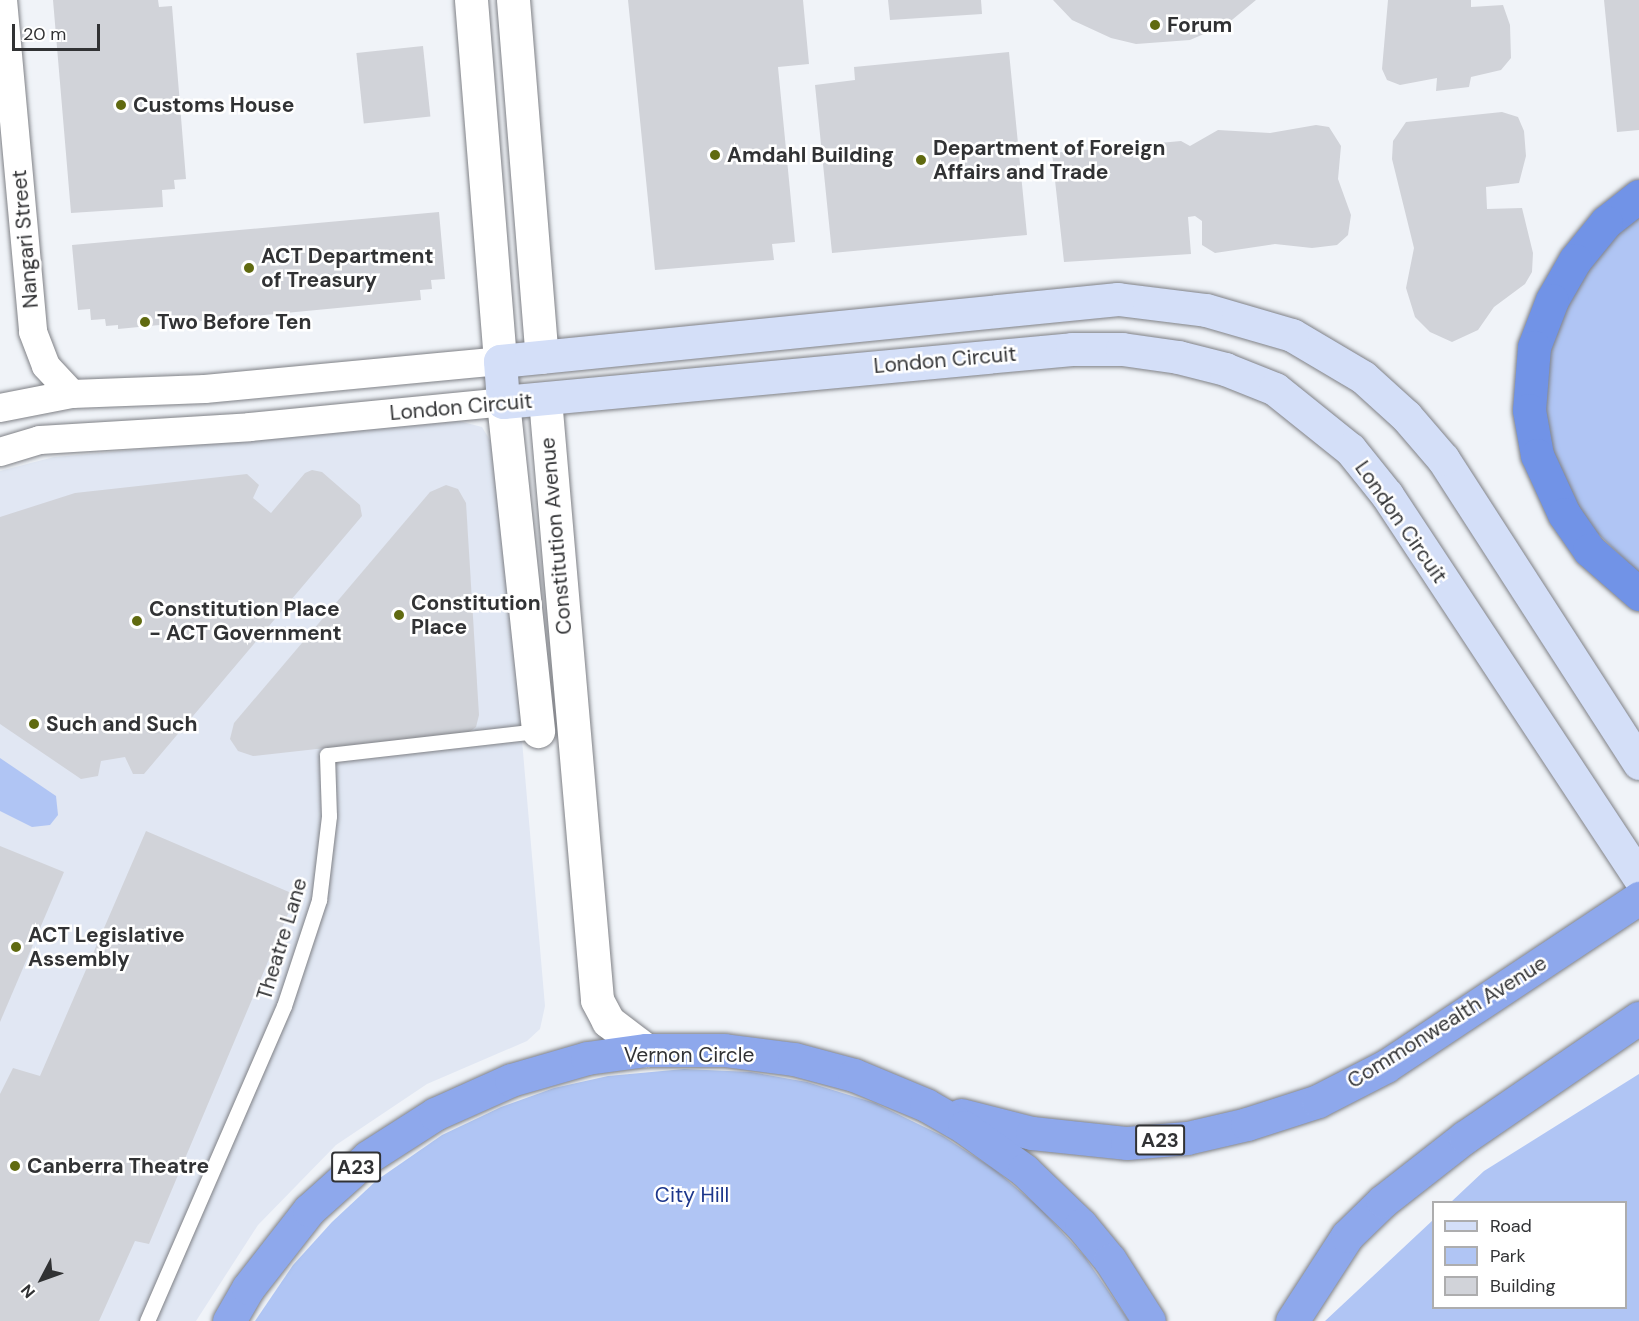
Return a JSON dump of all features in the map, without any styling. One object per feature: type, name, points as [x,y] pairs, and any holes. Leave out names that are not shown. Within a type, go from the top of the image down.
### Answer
[{"type":"highway","points":[[1639,196],[1606,222],[1575,260],[1552,300],[1534,346],[1529,410],[1537,454],[1564,514],[1589,550],[1639,594]]},
{"type":"highway","name":"Commonwealth Avenue","points":[[926,1106],[1032,1133],[1127,1143],[1187,1138],[1247,1124],[1318,1101],[1386,1066],[1639,898]]},
{"type":"highway","points":[[1292,1321],[1347,1236],[1383,1201],[1466,1137],[1639,1018]]},
{"type":"highway","name":"Vernon Circle","points":[[229,1321],[248,1288],[309,1210],[391,1141],[458,1102],[511,1080],[587,1058],[646,1050],[724,1050],[795,1059],[854,1075],[926,1106],[994,1147],[1051,1193],[1110,1260],[1149,1321]]},
{"type":"main road","name":"London Circuit","points":[[500,361],[1118,299],[1206,310],[1292,335],[1364,376],[1406,416],[1443,459],[1639,763]]},
{"type":"main road","name":"London Circuit","points":[[503,402],[1010,354],[1122,348],[1225,369],[1275,389],[1350,449],[1387,495],[1639,877]]},
{"type":"main road","name":"Constitution Avenue","points":[[542,357],[545,399]]},
{"type":"main road","name":"Constitution Avenue","points":[[500,361],[503,402]]},
{"type":"street","name":"Nangari Street","points":[[3,0],[5,67],[33,332],[46,366],[72,394]]},
{"type":"street","name":"Constitution Avenue","points":[[471,0],[500,361]]},
{"type":"street","name":"Constitution Avenue","points":[[513,0],[542,357]]},
{"type":"street","name":"London Circuit","points":[[0,408],[72,394],[205,389],[500,361]]},
{"type":"street","name":"Constitution Avenue","points":[[545,399],[597,1000],[608,1021],[646,1050]]},
{"type":"street","name":"Constitution Avenue","points":[[503,402],[538,731]]},
{"type":"street","name":"London Circuit","points":[[0,452],[40,440],[250,427],[503,402]]},
{"type":"lane","name":"Theatre Lane","points":[[147,1321],[284,1006],[319,900],[328,838],[327,755],[538,731]]},
{"type":"shaded area","points":[[459,421],[482,427],[497,452],[545,1006],[540,1029],[527,1041],[427,1084],[336,1145],[258,1225],[196,1321],[0,1321],[0,471],[54,457]]},
{"type":"green space","points":[[1639,212],[1639,573],[1592,528],[1560,482],[1542,418],[1543,376],[1557,319],[1588,263]]},
{"type":"green space","points":[[0,758],[56,796],[58,815],[50,825],[32,827],[0,811]]},
{"type":"green space","name":"City Hill","points":[[684,1069],[751,1072],[807,1082],[875,1103],[943,1136],[994,1169],[1040,1208],[1085,1257],[1129,1321],[255,1321],[293,1265],[332,1222],[377,1180],[442,1135],[501,1107],[554,1088],[608,1076]]},
{"type":"green space","points":[[1639,1074],[1639,1321],[1325,1321],[1432,1221],[1432,1309],[1627,1309],[1627,1201],[1452,1201],[1484,1171]]},
{"type":"building","name":"Customs House","points":[[53,0],[158,0],[159,7],[172,6],[186,179],[174,180],[175,189],[162,190],[163,207],[71,213]]},
{"type":"building","name":"Amdahl Building","points":[[628,0],[803,0],[809,64],[778,67],[795,242],[772,244],[774,260],[655,270]]},
{"type":"building","points":[[888,0],[981,0],[982,14],[890,20]]},
{"type":"building","name":"Forum","points":[[1053,0],[1256,0],[1215,34],[1213,30],[1190,40],[1136,44],[1111,38],[1072,20]]},
{"type":"building","points":[[1388,0],[1471,0],[1471,7],[1503,5],[1510,25],[1511,58],[1501,70],[1471,77],[1469,87],[1436,91],[1437,78],[1400,85],[1387,80],[1382,69]]},
{"type":"building","points":[[1604,0],[1639,0],[1639,130],[1617,132]]},
{"type":"building","points":[[423,46],[430,117],[364,124],[356,53]]},
{"type":"building","name":"Department of Foreign Affairs and Trade","points":[[1009,52],[1027,235],[832,253],[815,85],[855,80],[854,67]]},
{"type":"building","points":[[1502,112],[1518,117],[1524,131],[1526,156],[1519,183],[1486,187],[1487,209],[1522,208],[1533,253],[1532,272],[1525,284],[1494,307],[1478,330],[1452,342],[1430,332],[1415,317],[1406,288],[1414,248],[1392,159],[1393,141],[1406,122]]},
{"type":"building","points":[[1316,125],[1329,127],[1341,146],[1338,179],[1351,215],[1348,235],[1337,245],[1312,248],[1275,244],[1215,253],[1202,245],[1202,221],[1195,216],[1188,217],[1191,254],[1064,262],[1052,153],[1181,141],[1190,146],[1218,130],[1270,133]]},
{"type":"building","points":[[439,212],[445,279],[431,280],[432,289],[420,290],[421,300],[118,329],[118,325],[106,326],[105,319],[91,320],[90,309],[78,310],[72,245]]},
{"type":"building","name":"Constitution Place - ACT Government","points":[[312,470],[322,472],[360,505],[362,516],[144,774],[133,774],[125,757],[101,761],[98,776],[81,779],[0,724],[0,517],[75,493],[247,474],[259,485],[253,498],[271,513],[305,473]]},
{"type":"building","name":"Constitution Place","points":[[446,485],[458,489],[466,503],[479,715],[476,727],[469,732],[253,756],[238,751],[230,739],[234,723],[430,492]]},
{"type":"building","points":[[146,831],[296,895],[149,1244],[135,1241],[99,1321],[0,1321],[0,1094],[13,1068],[40,1076]]},
{"type":"building","name":"ACT Legislative Assembly","points":[[0,846],[64,872],[0,1022]]},
{"type":"place","name":"Forum","points":[[1155,25]]},
{"type":"place","name":"Customs House","points":[[121,105]]},
{"type":"place","name":"Amdahl Building","points":[[715,155]]},
{"type":"place","name":"Department of Foreign Affairs and Trade","points":[[921,160]]},
{"type":"place","name":"ACT Department of Treasury","points":[[249,268]]},
{"type":"place","name":"Two Before Ten","points":[[145,322]]},
{"type":"place","name":"Constitution Place","points":[[399,615]]},
{"type":"place","name":"Constitution Place - ACT Government","points":[[137,621]]},
{"type":"place","name":"Such and Such","points":[[34,724]]},
{"type":"place","name":"ACT Legislative Assembly","points":[[16,947]]},
{"type":"place","name":"Canberra Theatre","points":[[15,1166]]}]
